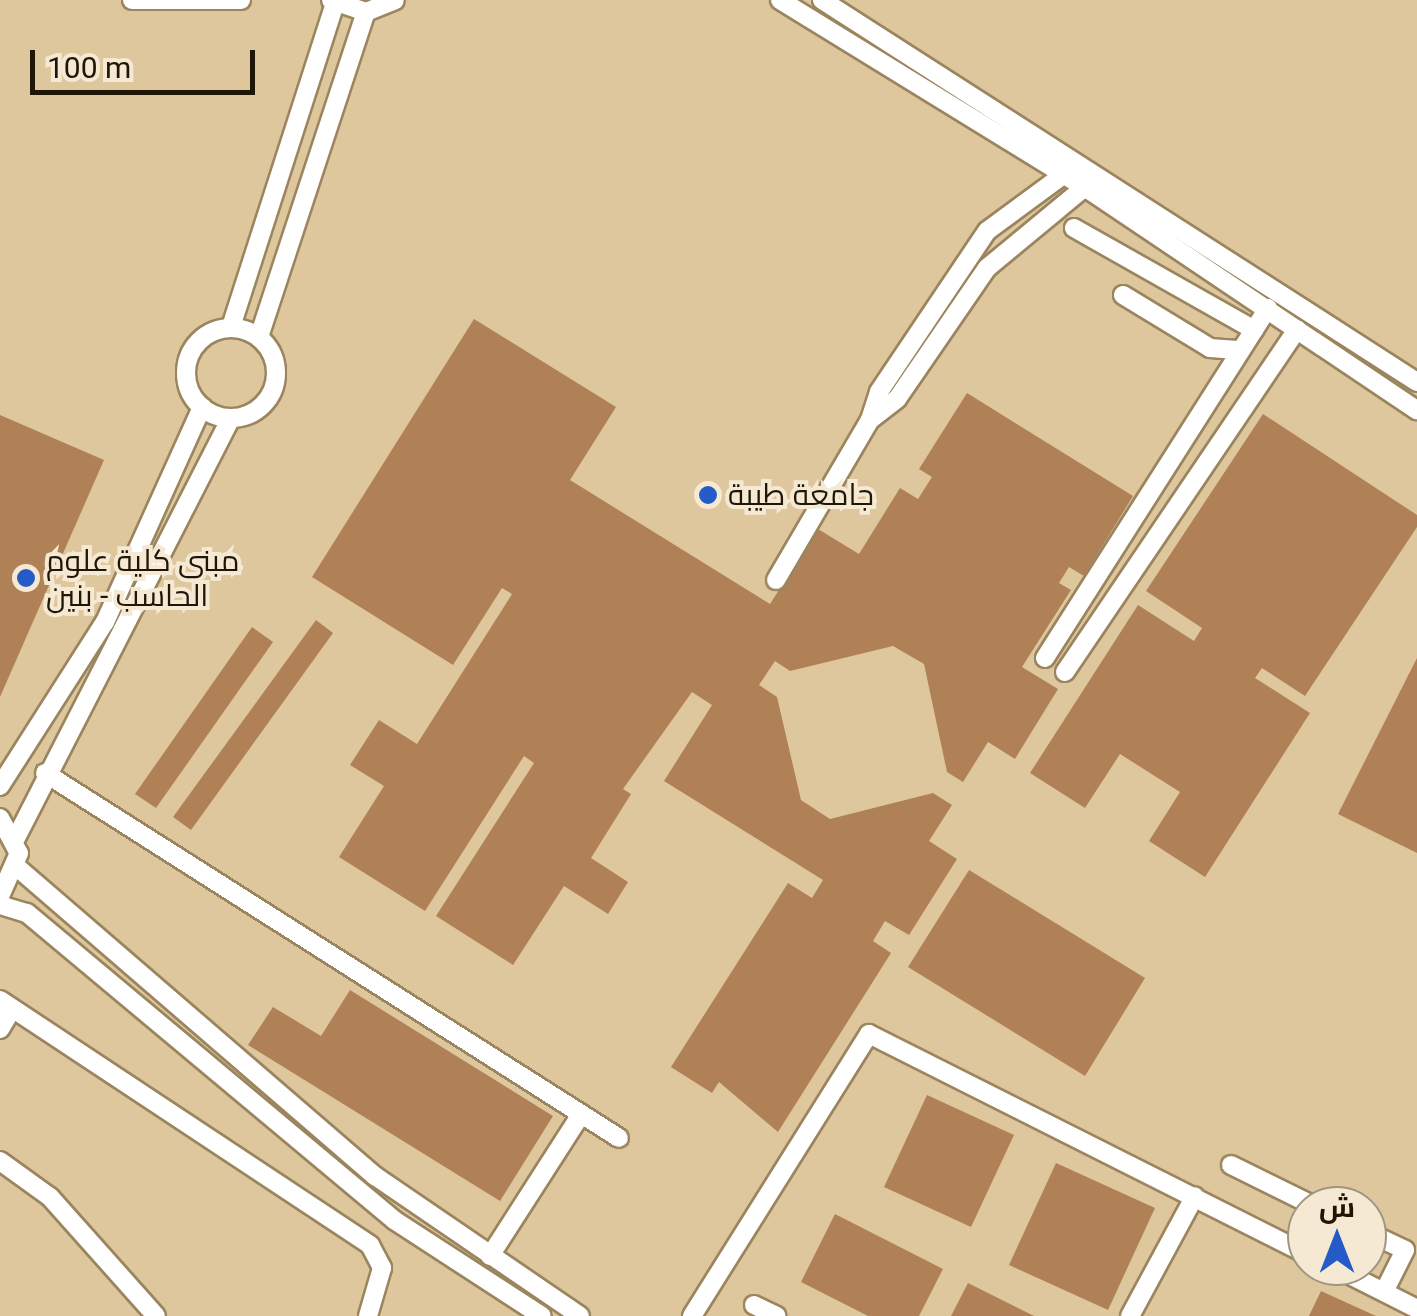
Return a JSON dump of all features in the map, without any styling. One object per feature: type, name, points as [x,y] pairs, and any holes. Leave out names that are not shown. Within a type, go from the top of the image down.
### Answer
[{"type":"street","points":[[132,0],[241,0]]},
{"type":"street","points":[[231,327],[333,2],[366,12],[395,0]]},
{"type":"street","points":[[780,0],[1084,188],[1417,410]]},
{"type":"street","points":[[822,0],[1417,382]]},
{"type":"street","points":[[259,337],[366,12]]},
{"type":"street","points":[[776,580],[870,420],[879,392],[986,230],[1062,175]]},
{"type":"street","points":[[870,420],[897,399],[987,268],[1084,188]]},
{"type":"street","points":[[1074,228],[1254,330]]},
{"type":"street","points":[[1123,295],[1210,348],[1241,350]]},
{"type":"street","points":[[1045,658],[1268,308]]},
{"type":"street","points":[[0,786],[105,622],[202,407],[186,365],[202,338],[231,327],[259,337],[275,360],[274,388],[256,411],[230,419],[202,407]]},
{"type":"street","points":[[1065,672],[1297,329]]},
{"type":"street","points":[[0,896],[18,868],[16,838],[45,773],[230,419]]},
{"type":"street","points":[[45,773],[619,1138]]},
{"type":"street","points":[[0,818],[16,838]]},
{"type":"street","points":[[18,868],[375,1176],[580,1316]]},
{"type":"street","points":[[0,905],[27,912],[394,1220],[542,1316]]},
{"type":"street","points":[[126,997],[142,978]]},
{"type":"street","points":[[0,1029],[6,1005],[370,1245],[382,1268],[368,1316]]},
{"type":"street","points":[[692,1316],[869,1034],[1287,1244]]},
{"type":"street","points":[[490,1256],[581,1114]]},
{"type":"street","points":[[0,1161],[50,1198],[156,1316]]},
{"type":"street","points":[[1231,1166],[1287,1193]]},
{"type":"street","points":[[1130,1316],[1194,1196]]},
{"type":"street","points":[[1384,1292],[1406,1250],[1387,1241]]},
{"type":"street","points":[[1372,1286],[1417,1309]]},
{"type":"street","points":[[754,1305],[777,1316]]},
{"type":"building","points":[[474,319],[616,407],[570,480],[770,604],[818,529],[859,554],[900,488],[918,499],[932,477],[919,469],[967,393],[1133,496],[1084,576],[1069,567],[1059,583],[1071,590],[1022,667],[1058,689],[1015,759],[988,742],[963,782],[947,772],[924,664],[893,646],[790,671],[775,661],[759,685],[777,697],[801,800],[830,819],[933,793],[952,805],[929,841],[957,859],[909,935],[885,921],[873,941],[891,953],[778,1132],[719,1082],[712,1093],[671,1067],[788,883],[812,898],[823,880],[664,781],[712,705],[692,692],[623,789],[631,794],[591,858],[628,882],[608,914],[564,886],[513,965],[436,916],[534,763],[524,756],[425,911],[339,857],[384,786],[350,765],[379,720],[417,744],[512,594],[502,588],[453,665],[312,577]]},
{"type":"building","points":[[1263,414],[1417,515],[1417,527],[1305,696],[1262,668],[1255,678],[1310,713],[1205,877],[1149,841],[1180,792],[1120,754],[1085,808],[1030,773],[1138,605],[1194,641],[1202,628],[1146,591]]},
{"type":"building","name":"مبنى كلية علوم الحاسب - بنين","points":[[0,415],[104,460],[0,697]]},
{"type":"building","points":[[316,620],[333,633],[191,830],[173,817]]},
{"type":"building","points":[[252,627],[273,642],[156,808],[135,794]]},
{"type":"building","points":[[1417,658],[1417,853],[1338,814]]},
{"type":"building","points":[[969,870],[1145,978],[1085,1076],[908,967]]},
{"type":"building","points":[[350,990],[553,1116],[500,1201],[248,1045],[273,1007],[321,1036]]},
{"type":"building","points":[[927,1095],[1014,1135],[971,1227],[884,1187]]},
{"type":"building","points":[[1056,1163],[1155,1208],[1108,1310],[1009,1265]]},
{"type":"building","points":[[835,1214],[943,1269],[919,1316],[868,1316],[801,1282]]},
{"type":"building","points":[[968,1283],[1034,1316],[951,1316]]},
{"type":"building","points":[[1321,1291],[1376,1316],[1309,1316]]},
{"type":"place","name":"جامعة طيبة","points":[[708,495]]},
{"type":"place","name":"مبنى كلية علوم الحاسب - بنين","points":[[26,578]]}]
